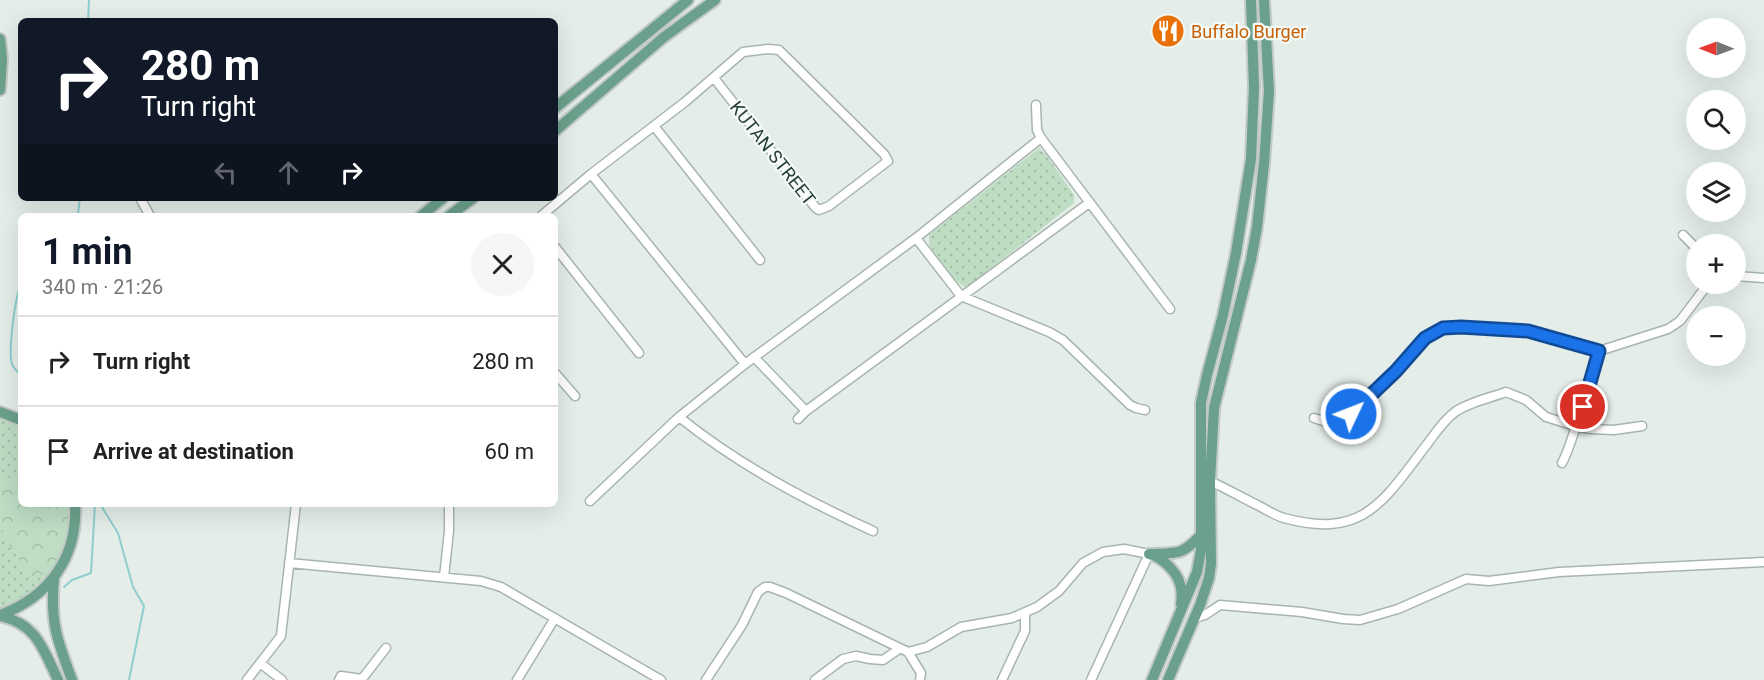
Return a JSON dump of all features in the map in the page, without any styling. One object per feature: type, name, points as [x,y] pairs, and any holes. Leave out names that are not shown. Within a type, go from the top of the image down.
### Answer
[{"type":"main road","points":[[558,106],[688,0]]},
{"type":"main road","points":[[558,128],[664,37],[715,0]]},
{"type":"main road","points":[[1152,680],[1197,572],[1201,535],[1201,403],[1238,242],[1251,159],[1254,87],[1251,0]]},
{"type":"main road","points":[[1167,680],[1195,618],[1209,578],[1211,564],[1210,481],[1216,398],[1251,260],[1264,164],[1269,91],[1264,0]]},
{"type":"main road","points":[[0,39],[2,59],[0,90]]},
{"type":"main road","points":[[425,213],[439,201]]},
{"type":"main road","points":[[453,213],[469,201]]},
{"type":"main road","points":[[0,402],[3,413],[18,419]]},
{"type":"main road","points":[[0,616],[30,601],[54,578],[65,560],[73,539],[75,507]]},
{"type":"main road","points":[[1149,554],[1180,552],[1189,548],[1201,535]]},
{"type":"main road","points":[[1149,554],[1156,556],[1178,578],[1182,592],[1181,610]]},
{"type":"main road","points":[[54,578],[52,611],[57,642],[72,680]]},
{"type":"main road","points":[[0,616],[20,623],[39,640],[58,680]]},
{"type":"street","name":"KUTAN STREET","points":[[780,50],[884,154],[888,161],[829,206],[819,210],[714,78],[743,52],[780,50]]},
{"type":"street","points":[[545,213],[714,78]]},
{"type":"street","points":[[1036,105],[1036,130],[1041,138],[1170,309]]},
{"type":"street","points":[[654,126],[760,260]]},
{"type":"street","points":[[590,501],[679,417],[754,357],[916,238],[1041,138]]},
{"type":"street","points":[[591,174],[745,364]]},
{"type":"street","points":[[798,419],[1089,203]]},
{"type":"street","points":[[1683,235],[1686,238]]},
{"type":"street","points":[[916,238],[961,296],[1033,325],[1063,340],[1130,405],[1145,410]]},
{"type":"street","points":[[558,252],[639,353]]},
{"type":"street","points":[[1746,277],[1764,279]]},
{"type":"street","points":[[1314,418],[1332,424],[1351,414],[1396,371],[1425,338],[1443,328],[1528,331],[1599,351],[1668,329],[1680,321],[1700,294]]},
{"type":"street","points":[[1562,464],[1590,387],[1599,351]]},
{"type":"street","points":[[754,357],[806,411]]},
{"type":"street","points":[[558,376],[575,396]]},
{"type":"street","points":[[1210,481],[1282,518],[1322,525],[1346,522],[1363,516],[1377,506],[1446,420],[1456,411],[1506,392],[1526,400],[1546,417],[1575,426],[1614,430],[1642,426]]},
{"type":"street","points":[[679,417],[761,475],[873,531]]},
{"type":"street","points":[[247,680],[280,636],[296,507]]},
{"type":"street","points":[[444,577],[449,507]]},
{"type":"street","points":[[815,680],[843,659],[856,656],[883,660],[904,650],[927,647],[961,627],[1012,618],[1025,613],[1050,599],[1083,563],[1093,556],[1124,549],[1149,554],[1091,680]]},
{"type":"street","points":[[1195,618],[1220,606],[1302,612],[1343,620],[1360,620],[1398,609],[1466,579],[1489,580],[1559,572],[1764,562]]},
{"type":"street","points":[[290,563],[480,580],[501,587],[661,680]]},
{"type":"street","points":[[706,680],[742,625],[758,592],[768,587],[786,593],[904,650],[921,673],[920,680]]},
{"type":"street","points":[[1002,680],[1025,632],[1025,613]]},
{"type":"street","points":[[517,680],[555,618]]},
{"type":"street","points":[[339,680],[342,676],[362,680],[386,648]]},
{"type":"street","points":[[260,663],[282,680]]},
{"type":"green space","points":[[1039,148],[1046,154],[1074,195],[1074,203],[966,288],[955,280],[929,245],[929,235]]},
{"type":"green space","points":[[0,417],[18,426],[18,507],[68,507],[68,518],[67,532],[58,558],[43,581],[22,599],[0,608]]},
{"type":"green space","points":[[18,478],[18,507],[68,507],[69,521],[64,548],[50,571],[31,581],[4,536],[0,508],[0,479]]},
{"type":"waterway","points":[[88,18],[89,0]]},
{"type":"waterway","points":[[78,213],[80,201]]},
{"type":"waterway","points":[[18,295],[11,348],[13,365],[18,372]]},
{"type":"waterway","points":[[64,587],[72,580],[91,573],[95,507]]},
{"type":"waterway","points":[[102,507],[118,533],[133,587],[144,606],[129,680]]},
{"type":"place","name":"Buffalo Burger","points":[[1168,31]]},
{"type":"route","points":[[1351,414],[1396,371],[1425,338],[1443,328],[1461,327],[1528,331],[1599,351],[1583,407]]}]
